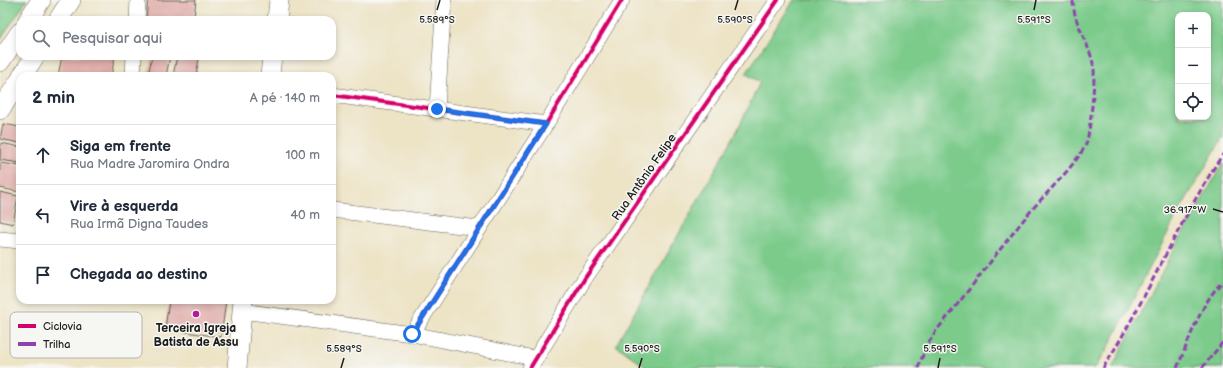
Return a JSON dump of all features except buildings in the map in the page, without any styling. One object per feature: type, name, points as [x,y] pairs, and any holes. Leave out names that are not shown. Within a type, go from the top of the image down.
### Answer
[{"type":"street","points":[[31,16],[41,0]]},
{"type":"street","points":[[60,16],[70,0]]},
{"type":"street","points":[[137,16],[138,0]]},
{"type":"street","points":[[277,16],[279,0]]},
{"type":"street","points":[[437,109],[444,0]]},
{"type":"street","points":[[412,334],[478,228],[546,124],[622,0]]},
{"type":"street","name":"Rua Antônio Felipe","points":[[532,363],[585,278],[778,0]]},
{"type":"street","points":[[0,62],[16,38]]},
{"type":"street","points":[[25,72],[32,60]]},
{"type":"street","points":[[133,72],[134,60]]},
{"type":"street","points":[[270,72],[272,60]]},
{"type":"street","points":[[0,110],[16,90]]},
{"type":"street","points":[[336,96],[546,124]]},
{"type":"street","points":[[336,210],[478,228]]},
{"type":"street","points":[[0,239],[16,241]]},
{"type":"street","points":[[236,368],[242,306],[412,334],[532,363]]},
{"type":"green space","points":[[0,0],[27,0],[16,16],[0,40]]},
{"type":"green space","points":[[794,0],[1223,0],[1223,137],[1178,213],[1109,346],[1095,368],[647,368],[616,345],[737,131],[760,82],[746,74]]},
{"type":"green space","points":[[1223,163],[1223,368],[1112,368],[1174,249]]},
{"type":"marked path","points":[[918,368],[926,347],[936,331],[1030,212],[1076,161],[1086,144],[1092,107],[1094,69],[1089,51],[1076,18],[1073,0]]},
{"type":"marked path","points":[[1103,368],[1134,315],[1191,206],[1223,154]]},
{"type":"marked path","points":[[1177,368],[1202,311],[1208,300],[1223,281]]},
{"type":"marked path","points":[[1202,368],[1223,342]]},
{"type":"cycle path","points":[[412,334],[546,124],[622,0]]},
{"type":"cycle path","points":[[530,368],[585,278],[778,0]]},
{"type":"cycle path","points":[[336,96],[546,124]]},
{"type":"place","name":"Terceira Igreja Batista de Assu","points":[[196,314]]},
{"type":"route","points":[[412,334],[478,228],[546,124],[437,109]]}]
